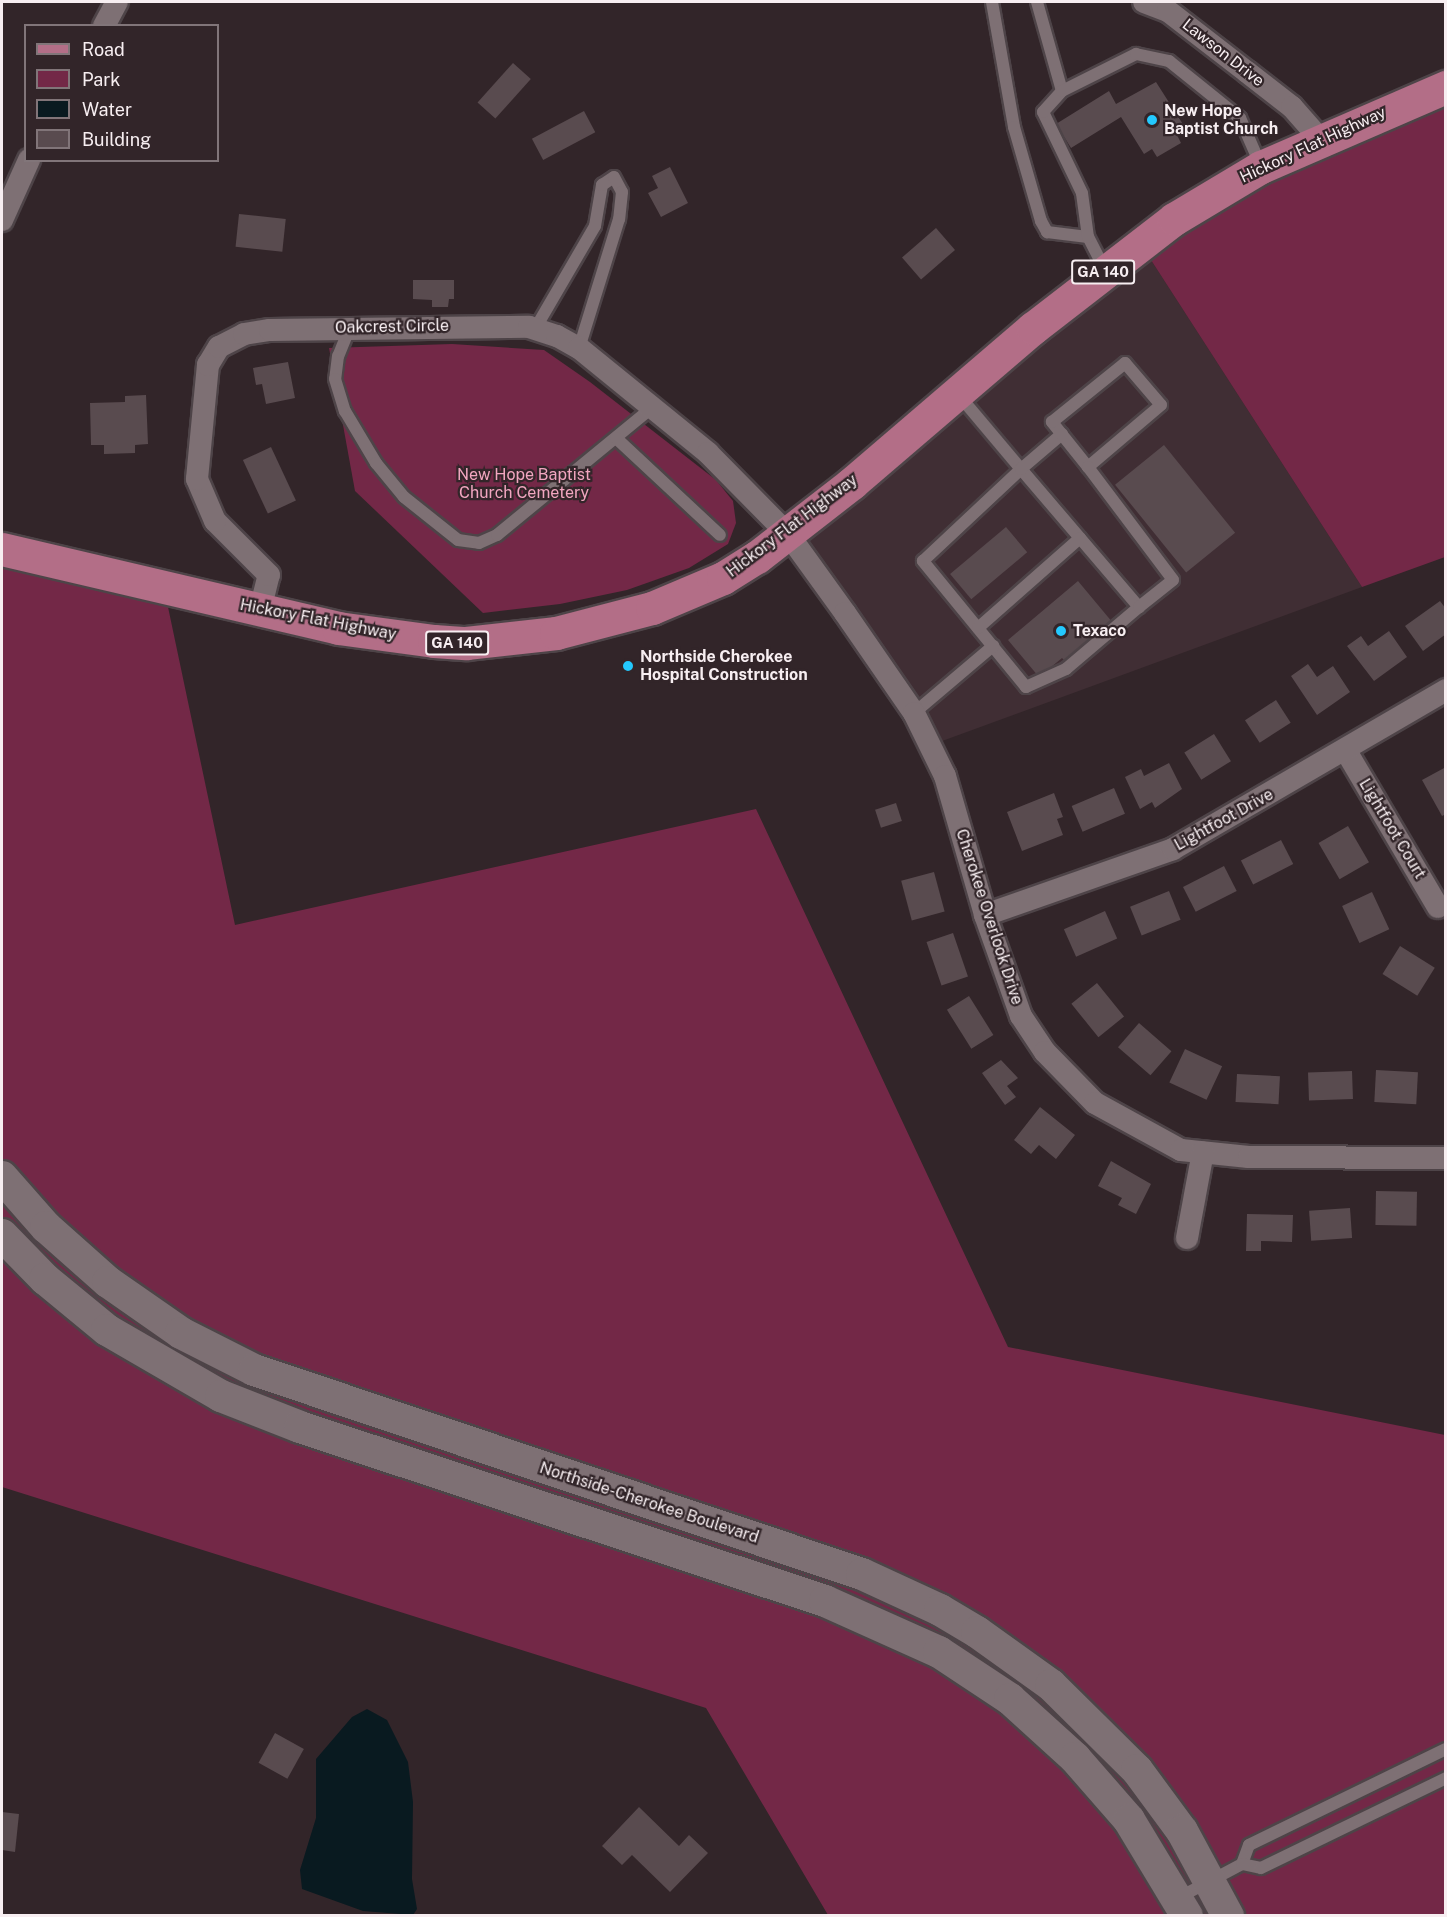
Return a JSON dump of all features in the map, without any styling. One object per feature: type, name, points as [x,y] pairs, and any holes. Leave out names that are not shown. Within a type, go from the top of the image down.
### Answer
[{"type":"main road","name":"Hickory Flat Highway","points":[[2,549],[338,628],[466,644],[536,636],[587,627],[679,598],[723,578],[788,534],[1105,270],[1174,219],[1261,167],[1320,139],[1446,87]]},
{"type":"street","points":[[105,24],[117,2]]},
{"type":"street","name":"Lawson Drive","points":[[1144,2],[1168,11],[1239,65],[1292,107],[1320,139]]},
{"type":"street","points":[[2,220],[28,162]]},
{"type":"street","name":"Oakcrest Circle","points":[[260,610],[269,575],[215,521],[197,479],[208,365],[219,347],[244,334],[350,327],[535,329],[579,348],[654,406],[708,453],[788,534]]},
{"type":"street","name":"Cherokee Overlook Drive","points":[[788,534],[914,713],[945,776],[986,915],[1021,1016],[1045,1052],[1095,1103],[1135,1128],[1181,1150],[1249,1157],[1446,1158]]},
{"type":"street","name":"Lightfoot Drive","points":[[986,915],[1173,849],[1346,752],[1446,690]]},
{"type":"street","name":"Lightfoot Court","points":[[1346,752],[1438,908]]},
{"type":"street","points":[[1187,1238],[1203,1152]]},
{"type":"street","name":"Northside-Cherokee Boulevard","points":[[2,1177],[46,1227],[108,1282],[181,1333],[244,1365],[292,1385],[862,1574],[940,1610],[1013,1655],[1103,1733],[1160,1800],[1211,1880],[1228,1916]]},
{"type":"street","points":[[2,1235],[45,1279],[107,1330],[221,1396],[300,1427],[825,1601],[939,1652],[1010,1699],[1075,1758],[1129,1820],[1183,1907]]},
{"type":"lane","points":[[992,2],[1014,127],[1041,220],[1047,232],[1088,237]]},
{"type":"lane","points":[[1037,2],[1062,91]]},
{"type":"lane","points":[[1105,270],[1088,237],[1082,193],[1043,112],[1062,91],[1136,54],[1169,61],[1240,118],[1261,167]]},
{"type":"lane","points":[[535,329],[595,226],[602,185],[614,177],[621,192],[619,219],[579,348]]},
{"type":"lane","points":[[350,327],[338,356],[335,379],[345,411],[376,463],[404,497],[458,540],[479,543],[497,535],[654,406]]},
{"type":"lane","points":[[1062,434],[1021,469],[923,561],[1026,687],[1066,669],[1173,580],[1088,467],[1062,434],[1052,422],[1125,363],[1161,405],[1088,467]]},
{"type":"lane","points":[[956,392],[1139,607]]},
{"type":"lane","points":[[616,438],[720,536]]},
{"type":"lane","points":[[978,628],[1080,538]]},
{"type":"lane","points":[[914,713],[993,646]]},
{"type":"lane","points":[[1242,1864],[1249,1845],[1446,1749]]},
{"type":"lane","points":[[1183,1907],[1211,1880],[1242,1864],[1261,1868],[1446,1778]]},
{"type":"shaded area","points":[[1140,243],[1362,587],[923,748],[804,546],[1019,334]]},
{"type":"green space","points":[[1445,86],[1445,557],[1362,587],[1140,243]]},
{"type":"green space","name":"New Hope Baptist Church Cemetery","points":[[452,344],[544,350],[590,382],[716,480],[733,501],[736,523],[728,544],[689,568],[627,590],[560,604],[483,613],[355,491],[329,348]]},
{"type":"green space","points":[[2,558],[168,607],[235,925],[756,809],[1008,1347],[1445,1435],[1445,1915],[828,1915],[706,1708],[2,1487]]},
{"type":"water","points":[[367,1709],[387,1720],[408,1762],[413,1802],[412,1879],[417,1909],[413,1915],[363,1911],[302,1889],[300,1870],[316,1818],[316,1759],[352,1717]]},
{"type":"building","points":[[513,63],[531,79],[495,118],[478,102]]},
{"type":"building","name":"New Hope Baptist Church","points":[[1156,82],[1186,129],[1177,135],[1181,143],[1157,157],[1152,149],[1144,154],[1121,117],[1071,148],[1056,124],[1109,91],[1116,104]]},
{"type":"building","points":[[584,111],[595,132],[543,160],[532,139]]},
{"type":"building","points":[[670,167],[688,203],[661,217],[648,193],[658,188],[652,176]]},
{"type":"building","points":[[239,214],[286,219],[282,252],[236,247]]},
{"type":"building","points":[[936,228],[955,250],[921,279],[902,258]]},
{"type":"building","points":[[413,280],[454,280],[454,299],[449,299],[448,307],[432,307],[432,300],[413,299]]},
{"type":"building","points":[[288,362],[295,398],[266,404],[262,384],[256,385],[253,368]]},
{"type":"building","points":[[146,395],[148,444],[135,445],[135,453],[104,454],[104,445],[91,445],[90,403],[125,402],[125,396]]},
{"type":"building","points":[[1164,445],[1235,533],[1186,572],[1115,485]]},
{"type":"building","points":[[271,447],[296,500],[268,514],[243,460]]},
{"type":"building","points":[[1006,527],[1027,552],[971,599],[950,574]]},
{"type":"building","name":"Texaco","points":[[1078,581],[1113,623],[1066,662],[1062,658],[1039,677],[1008,640]]},
{"type":"building","points":[[1440,601],[1446,609],[1446,634],[1423,651],[1405,626]]},
{"type":"building","points":[[1389,631],[1407,657],[1374,681],[1347,646],[1361,636],[1368,646]]},
{"type":"building","points":[[1308,664],[1317,677],[1333,666],[1350,692],[1317,715],[1291,676]]},
{"type":"building","points":[[1276,700],[1291,723],[1260,743],[1245,720]]},
{"type":"building","points":[[1214,734],[1231,761],[1201,780],[1184,753]]},
{"type":"building","points":[[1169,763],[1182,789],[1155,808],[1152,802],[1140,809],[1125,777],[1141,769],[1144,776]]},
{"type":"building","points":[[1446,767],[1446,814],[1442,816],[1422,780]]},
{"type":"building","points":[[1114,788],[1125,814],[1083,832],[1072,806]]},
{"type":"building","points":[[1054,793],[1063,817],[1057,819],[1063,835],[1022,851],[1007,812]]},
{"type":"building","points":[[896,803],[902,821],[881,828],[875,810]]},
{"type":"building","points":[[1348,826],[1369,862],[1340,879],[1319,843]]},
{"type":"building","points":[[1281,840],[1293,864],[1253,884],[1241,860]]},
{"type":"building","points":[[1224,866],[1237,891],[1196,912],[1183,887]]},
{"type":"building","points":[[934,872],[945,912],[912,920],[901,881]]},
{"type":"building","points":[[1169,891],[1181,920],[1142,935],[1130,907]]},
{"type":"building","points":[[1372,892],[1389,929],[1359,943],[1342,906]]},
{"type":"building","points":[[1105,911],[1117,938],[1076,957],[1064,929]]},
{"type":"building","points":[[953,933],[968,976],[942,986],[927,942]]},
{"type":"building","points":[[1400,946],[1435,968],[1417,996],[1383,974]]},
{"type":"building","points":[[1097,983],[1124,1016],[1098,1037],[1071,1004]]},
{"type":"building","points":[[969,996],[993,1035],[971,1049],[947,1010]]},
{"type":"building","points":[[1139,1023],[1171,1051],[1150,1075],[1118,1047]]},
{"type":"building","points":[[1185,1049],[1222,1066],[1207,1100],[1169,1083]]},
{"type":"building","points":[[1001,1060],[1018,1078],[1007,1086],[1016,1097],[1005,1105],[982,1073]]},
{"type":"building","points":[[1376,1070],[1418,1072],[1416,1104],[1374,1102]]},
{"type":"building","points":[[1352,1071],[1353,1099],[1309,1101],[1308,1073]]},
{"type":"building","points":[[1237,1074],[1280,1076],[1278,1104],[1236,1102]]},
{"type":"building","points":[[1040,1107],[1075,1135],[1056,1159],[1039,1145],[1031,1154],[1014,1140]]},
{"type":"building","points":[[1111,1161],[1151,1184],[1136,1214],[1118,1205],[1122,1198],[1098,1186]]},
{"type":"building","points":[[1376,1191],[1417,1192],[1416,1226],[1375,1225]]},
{"type":"building","points":[[1350,1208],[1352,1238],[1311,1241],[1309,1211]]},
{"type":"building","points":[[1247,1214],[1293,1215],[1292,1242],[1261,1241],[1261,1251],[1246,1251]]},
{"type":"building","points":[[275,1733],[304,1749],[287,1779],[259,1763]]},
{"type":"building","points":[[639,1807],[679,1846],[689,1835],[708,1853],[670,1892],[632,1855],[622,1865],[602,1846]]},
{"type":"building","points":[[2,1812],[19,1814],[15,1852],[2,1850]]},
{"type":"place","name":"New Hope Baptist Church","points":[[1152,120]]},
{"type":"place","name":"Texaco","points":[[1061,631]]},
{"type":"place","name":"Northside Cherokee Hospital Construction","points":[[628,666]]}]
